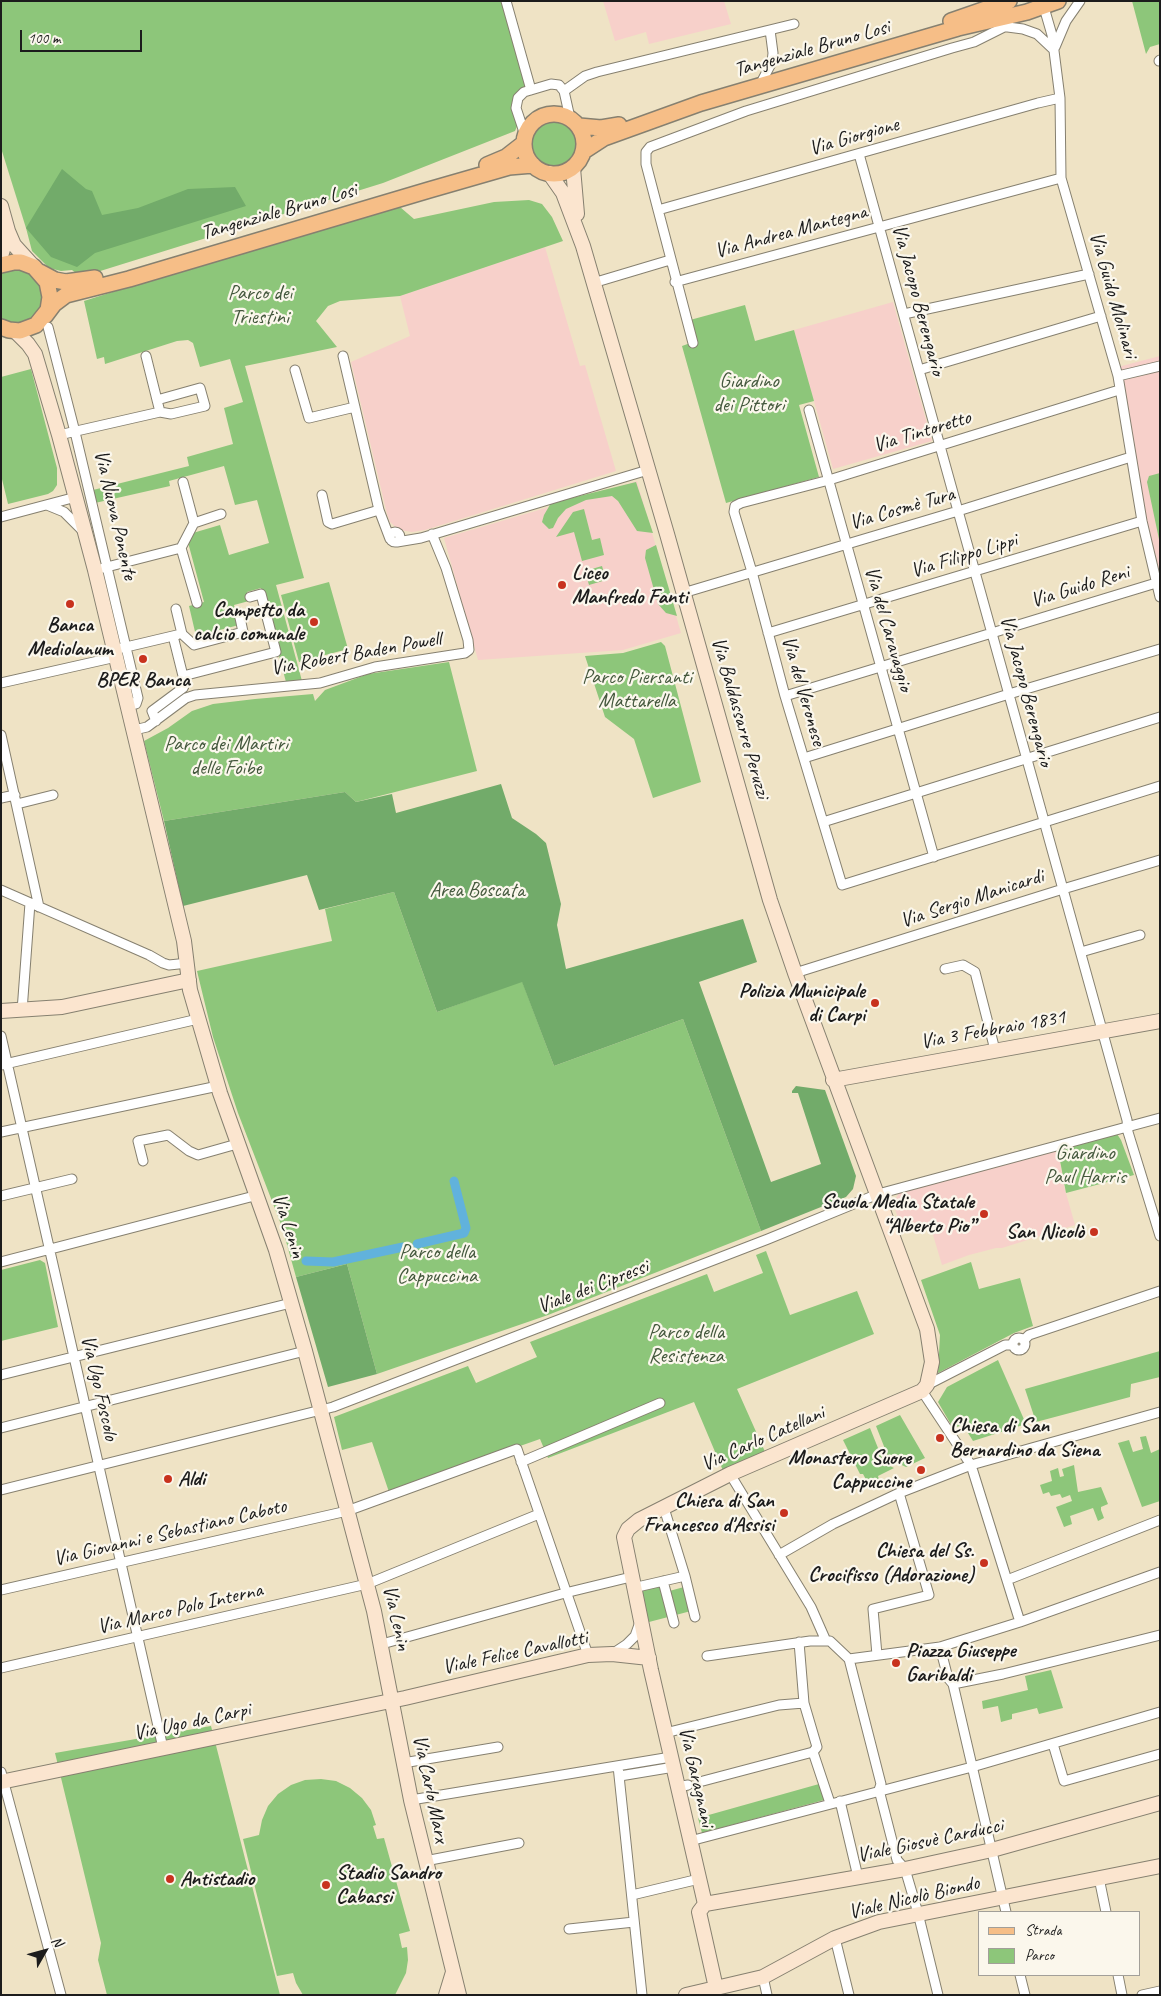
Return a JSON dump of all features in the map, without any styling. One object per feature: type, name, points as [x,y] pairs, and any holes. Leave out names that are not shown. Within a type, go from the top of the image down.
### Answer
[{"type":"main road","name":"Tangenziale Bruno Losi","points":[[574,122],[601,128],[617,125],[1009,1]]},
{"type":"main road","name":"Tangenziale Bruno Losi","points":[[584,151],[604,138],[701,103],[1048,3]]},
{"type":"main road","points":[[552,114],[574,122],[584,141],[584,151],[573,168],[564,172],[550,173],[533,164],[525,152],[525,139],[535,120],[552,114]]},
{"type":"main road","name":"Tangenziale Bruno Losi","points":[[1,265],[21,262],[54,280],[77,282],[132,269],[328,209],[478,169],[506,157],[525,139]]},
{"type":"main road","name":"Tangenziale Bruno Losi","points":[[8,329],[30,328],[44,321],[59,299],[66,295],[129,279],[423,191],[509,167],[533,164]]},
{"type":"main road","points":[[37,270],[47,282],[50,291],[50,305],[44,321]]},
{"type":"street","points":[[506,1],[531,90]]},
{"type":"street","points":[[983,23],[1023,28],[1037,34],[1054,50],[1066,21],[1080,1]]},
{"type":"street","name":"Via Guido Molinari","points":[[1048,3],[1060,98],[1061,178],[1118,376],[1142,521],[1160,598]]},
{"type":"street","points":[[564,91],[585,76],[597,72],[794,24]]},
{"type":"street","points":[[693,343],[646,164],[646,152],[650,147],[730,117],[974,42],[1004,27]]},
{"type":"street","points":[[763,78],[772,62],[773,53],[770,30]]},
{"type":"street","points":[[525,139],[516,104],[521,96],[531,90],[556,84],[564,91],[574,122]]},
{"type":"street","name":"Via Giorgione","points":[[658,210],[1060,98]]},
{"type":"street","name":"Via Jacopo Berengario","points":[[860,154],[1128,1126],[1156,1207],[1160,1236]]},
{"type":"street","name":"Via Baldassarre Peruzzi","points":[[573,168],[575,199],[583,246],[770,900],[794,973],[878,1194]]},
{"type":"street","name":"Via Baldassarre Peruzzi","points":[[550,173],[562,193],[583,246]]},
{"type":"street","name":"Via Andrea Mantegna","points":[[676,282],[1061,178]]},
{"type":"street","points":[[1,206],[8,233],[14,245],[37,270]]},
{"type":"street","points":[[1,256],[8,233]]},
{"type":"street","points":[[593,283],[670,260]]},
{"type":"street","points":[[904,314],[1089,274]]},
{"type":"street","points":[[919,370],[1101,316]]},
{"type":"street","name":"Via Nuova Ponente","points":[[35,354],[37,327],[44,321],[75,432],[128,706],[184,940],[188,964]]},
{"type":"street","name":"Via Nuova Ponente","points":[[8,329],[28,344],[35,354],[60,436],[86,534],[101,569]]},
{"type":"street","points":[[146,356],[160,412]]},
{"type":"street","points":[[343,356],[380,510],[395,536],[430,535],[648,470]]},
{"type":"street","points":[[1118,376],[1160,366]]},
{"type":"street","points":[[295,370],[309,418],[355,407]]},
{"type":"street","points":[[60,436],[160,412],[171,414],[205,406],[200,388],[157,400]]},
{"type":"street","name":"Via Tintoretto","points":[[736,506],[829,480],[1119,390]]},
{"type":"street","name":"Via del Caravaggio","points":[[809,410],[934,857]]},
{"type":"street","name":"Via Cosmè Tura","points":[[683,593],[1131,457]]},
{"type":"street","points":[[183,482],[194,522],[181,548],[197,603]]},
{"type":"street","points":[[322,495],[328,522],[332,524],[380,510]]},
{"type":"street","points":[[1,518],[76,497]]},
{"type":"street","points":[[47,505],[64,512],[86,534]]},
{"type":"street","name":"Via del Veronese","points":[[736,506],[734,512],[785,696],[842,885],[934,857]]},
{"type":"street","points":[[194,522],[221,514]]},
{"type":"street","name":"Via Filippo Lippi","points":[[768,633],[864,606],[975,570],[1142,521]]},
{"type":"street","name":"Via Robert Baden Powell","points":[[134,730],[147,727],[186,698],[195,694],[320,683],[375,667],[465,653],[469,650],[468,640],[446,568],[430,535]]},
{"type":"street","points":[[101,569],[181,548]]},
{"type":"street","name":"Via Guido Reni","points":[[785,696],[1156,583]]},
{"type":"street","points":[[183,676],[276,652],[261,594],[250,597]]},
{"type":"street","points":[[176,609],[182,634],[194,645],[244,632],[239,613]]},
{"type":"street","points":[[1,683],[182,634]]},
{"type":"street","points":[[156,721],[152,711],[183,688],[185,684],[173,636]]},
{"type":"street","points":[[804,758],[1160,649]]},
{"type":"street","points":[[823,822],[1160,717]]},
{"type":"street","points":[[1,735],[40,907]]},
{"type":"street","points":[[934,857],[1160,786]]},
{"type":"street","points":[[1,798],[16,799],[53,795]]},
{"type":"street","name":"Via Sergio Manicardi","points":[[794,973],[1063,888],[1160,860]]},
{"type":"street","points":[[1,890],[150,955],[163,963],[169,965],[188,964]]},
{"type":"street","points":[[22,1011],[30,903]]},
{"type":"street","points":[[1080,952],[1140,935]]},
{"type":"street","name":"Via Lenin","points":[[188,964],[189,980],[198,1019],[218,1086],[237,1144],[258,1195],[305,1351],[382,1644],[392,1701]]},
{"type":"street","points":[[945,969],[963,965],[975,972],[995,1050]]},
{"type":"street","points":[[1,1011],[62,1007],[189,980]]},
{"type":"street","points":[[4,1064],[198,1019]]},
{"type":"street","name":"Via 3 Febbraio 1831","points":[[834,1080],[1160,1021]]},
{"type":"street","name":"Via Ugo Foscolo","points":[[1,1036],[4,1064],[22,1128],[163,1748]]},
{"type":"street","points":[[1,1132],[218,1086]]},
{"type":"street","name":"Viale dei Cipressi","points":[[1,1490],[320,1410],[761,1242],[878,1194],[1160,1118]]},
{"type":"street","points":[[143,1162],[138,1142],[168,1135],[189,1151],[198,1155],[237,1144]]},
{"type":"street","points":[[1,1196],[72,1179]]},
{"type":"street","points":[[878,1194],[927,1329],[932,1362],[925,1388],[971,1465],[1018,1619]]},
{"type":"street","points":[[1,1262],[258,1195]]},
{"type":"street","name":"Via Carlo Catellani","points":[[649,1658],[624,1538],[628,1529],[639,1520],[730,1474],[925,1388],[1005,1345],[1013,1345],[1017,1339],[1024,1340],[1029,1335],[1160,1291]]},
{"type":"street","points":[[1,1374],[291,1303]]},
{"type":"street","points":[[1,1428],[305,1351]]},
{"type":"street","points":[[588,1655],[521,1462],[660,1403]]},
{"type":"street","points":[[779,1555],[833,1524],[899,1493],[971,1465],[1160,1412]]},
{"type":"street","name":"Via Giovanni e Sebastiano Caboto","points":[[1,1590],[347,1511],[517,1449],[521,1462]]},
{"type":"street","points":[[730,1474],[811,1607],[828,1641],[850,1659],[882,1784],[878,1790],[897,1860],[905,1869],[918,1913],[938,1995]]},
{"type":"street","points":[[877,1655],[873,1609],[929,1595],[899,1493]]},
{"type":"street","points":[[664,1508],[685,1576],[695,1617]]},
{"type":"street","name":"Via Marco Polo Interna","points":[[1,1668],[367,1584],[539,1514]]},
{"type":"street","points":[[1007,1580],[1160,1520]]},
{"type":"street","points":[[850,1659],[940,1647],[1160,1572]]},
{"type":"street","points":[[382,1644],[566,1593],[632,1583],[663,1581],[685,1576]]},
{"type":"street","points":[[663,1581],[674,1623]]},
{"type":"street","points":[[612,1654],[635,1636],[640,1620]]},
{"type":"street","points":[[950,1681],[1003,1674],[1160,1635]]},
{"type":"street","points":[[707,1656],[799,1642],[828,1641]]},
{"type":"street","points":[[799,1642],[804,1703],[817,1748],[814,1752],[830,1803]]},
{"type":"street","points":[[940,1647],[972,1766],[1006,1911]]},
{"type":"street","name":"Viale Felice Cavallotti","points":[[392,1701],[588,1655],[612,1654],[649,1658]]},
{"type":"street","name":"Via Garagnani","points":[[649,1658],[672,1762],[683,1786],[690,1841],[705,1904]]},
{"type":"street","name":"Via Ugo da Carpi","points":[[2,1778],[163,1748],[392,1701]]},
{"type":"street","name":"Via Carlo Marx","points":[[392,1701],[411,1800],[459,1995]]},
{"type":"street","points":[[665,1733],[779,1705],[804,1703]]},
{"type":"street","points":[[690,1841],[1053,1744],[1160,1712]]},
{"type":"street","points":[[1053,1744],[1064,1781],[1160,1754]]},
{"type":"street","points":[[403,1763],[498,1747]]},
{"type":"street","points":[[703,1781],[814,1752]]},
{"type":"street","points":[[411,1800],[618,1766],[672,1762]]},
{"type":"street","points":[[620,1776],[672,1762]]},
{"type":"street","points":[[618,1766],[642,1995]]},
{"type":"street","points":[[2,1778],[61,1995]]},
{"type":"street","points":[[840,1801],[858,1877]]},
{"type":"street","name":"Viale Giosuè Carducci","points":[[705,1904],[905,1869],[992,1850],[1160,1803]]},
{"type":"street","points":[[425,1861],[519,1843]]},
{"type":"street","name":"Viale Nicolò Biondo","points":[[686,1995],[716,1991],[763,1977],[834,1938],[879,1922],[1160,1866]]},
{"type":"street","points":[[1099,1878],[1106,1911]]},
{"type":"street","points":[[632,1895],[699,1879]]},
{"type":"street","points":[[705,1904],[699,1912],[716,1991]]},
{"type":"street","points":[[569,1929],[634,1922]]},
{"type":"street","points":[[834,1938],[849,1995]]},
{"type":"street","points":[[446,1995],[453,1972]]},
{"type":"street","points":[[1020,1976],[1024,1995]]},
{"type":"street","points":[[1118,1976],[1122,1995]]},
{"type":"street","points":[[763,1977],[767,1995]]},
{"type":"street","points":[[1142,1995],[1160,1991]]},
{"type":"shaded area","points":[[603,1],[724,1],[731,24],[649,44],[646,32],[615,41]]},
{"type":"shaded area","points":[[545,247],[580,366],[585,365],[616,471],[425,530],[412,532],[399,530],[390,522],[387,514],[351,362],[410,336],[400,296]]},
{"type":"shaded area","points":[[893,302],[932,441],[833,469],[794,330]]},
{"type":"shaded area","points":[[1160,356],[1160,593],[1118,367]]},
{"type":"shaded area","name":"Liceo Manfredo Fanti","points":[[637,481],[681,633],[623,650],[478,660],[444,538]]},
{"type":"shaded area","name":"Scuola Media Statale “Alberto Pio”","points":[[1054,1150],[1059,1155],[1064,1186],[1075,1225],[1002,1248],[969,1255],[942,1265],[930,1225],[903,1233],[893,1203],[899,1193]]},
{"type":"green space","points":[[1,1],[504,1],[527,88],[514,99],[520,120],[515,131],[383,183],[81,277],[72,270],[61,271],[49,268],[32,251],[1,148]]},
{"type":"green space","points":[[1132,1],[1160,1],[1160,44],[1150,47],[1146,54]]},
{"type":"green space","points":[[554,119],[563,121],[574,130],[579,144],[577,153],[568,164],[554,169],[545,167],[534,158],[529,144],[531,135],[540,124]]},
{"type":"green space","points":[[62,169],[86,189],[92,191],[102,215],[138,208],[188,189],[235,187],[246,206],[95,253],[77,267],[51,257],[26,228]]},
{"type":"green space","name":"Parco dei Triestini","points":[[529,200],[542,204],[552,217],[563,241],[400,296],[340,301],[328,306],[316,321],[337,347],[245,366],[304,578],[276,585],[302,681],[286,682],[261,588],[247,592],[249,601],[234,605],[239,625],[196,636],[189,606],[204,602],[186,535],[220,525],[229,555],[269,543],[257,500],[235,505],[224,466],[169,481],[170,486],[95,503],[93,490],[189,466],[187,457],[233,444],[224,408],[243,402],[230,359],[200,367],[193,343],[188,340],[177,341],[105,364],[104,357],[97,359],[84,301],[311,229],[400,207],[414,219],[494,202]]},
{"type":"green space","points":[[13,268],[22,269],[30,273],[42,287],[44,297],[42,306],[30,320],[21,324],[12,324],[1,320],[1,273]]},
{"type":"green space","name":"Giardino dei Pittori","points":[[745,305],[755,341],[794,330],[814,401],[799,405],[819,477],[726,503],[682,346],[696,341],[690,320]]},
{"type":"green space","points":[[31,369],[57,468],[57,485],[48,494],[8,504],[1,475],[1,377]]},
{"type":"green space","points":[[1160,473],[1160,544],[1147,482],[1149,476]]},
{"type":"green space","points":[[636,482],[653,533],[637,531],[618,501],[612,496],[586,500],[566,509],[558,518],[553,528],[549,529],[542,522],[551,503]]},
{"type":"green space","points":[[584,509],[592,540],[600,538],[604,555],[582,561],[574,532],[556,537],[573,512]]},
{"type":"green space","points":[[656,545],[677,616],[666,613],[658,604],[645,558],[646,550]]},
{"type":"green space","points":[[602,566],[606,580],[589,585],[585,571]]},
{"type":"green space","name":"Campetto da calcio comunale","points":[[329,582],[348,649],[299,662],[281,595]]},
{"type":"green space","name":"Parco Piersanti Mattarella","points":[[661,642],[665,646],[701,782],[653,798],[634,739],[605,717],[585,656],[623,653]]},
{"type":"green space","name":"Parco dei Martiri delle Foibe","points":[[449,662],[477,771],[356,802],[345,792],[164,821],[144,741],[168,728],[192,711],[213,704],[313,694],[315,701],[325,690],[368,674]]},
{"type":"green space","name":"Area Boscata","points":[[501,784],[512,818],[546,843],[561,904],[557,925],[566,969],[743,919],[757,962],[699,982],[771,1182],[821,1164],[798,1093],[792,1093],[792,1091],[796,1086],[825,1090],[856,1176],[853,1189],[846,1197],[761,1231],[683,1019],[554,1066],[522,982],[437,1012],[394,892],[319,910],[307,875],[183,906],[164,821],[345,792],[356,802],[392,794],[396,813]]},
{"type":"green space","name":"Parco della Cappuccina","points":[[394,892],[437,1012],[522,981],[554,1066],[683,1019],[761,1231],[548,1315],[377,1374],[347,1264],[296,1277],[282,1227],[238,1113],[213,1037],[197,971],[332,941],[325,909]]},
{"type":"green space","name":"Giardino Paul Harris","points":[[1117,1134],[1121,1140],[1134,1175],[1066,1193],[1059,1155],[1054,1150]]},
{"type":"green space","name":"Parco della Resistenza","points":[[766,1251],[790,1315],[857,1291],[874,1334],[737,1389],[766,1454],[724,1473],[694,1402],[548,1458],[540,1439],[389,1492],[372,1442],[342,1450],[334,1417],[468,1366],[476,1383],[537,1357],[530,1342],[707,1274],[714,1292],[763,1273],[756,1255]]},
{"type":"green space","points":[[40,1260],[45,1263],[58,1327],[1,1341],[1,1270]]},
{"type":"green space","points":[[971,1262],[979,1289],[1020,1278],[1033,1326],[1014,1333],[938,1373],[940,1335],[921,1280]]},
{"type":"green space","points":[[347,1264],[377,1374],[328,1387],[296,1277]]},
{"type":"green space","points":[[1160,1351],[1160,1377],[1131,1384],[1130,1397],[1036,1422],[1025,1389]]},
{"type":"green space","points":[[998,1360],[1026,1424],[973,1441],[963,1425],[953,1428],[938,1402],[947,1387]]},
{"type":"green space","points":[[900,1415],[925,1458],[906,1467],[889,1459],[876,1426]]},
{"type":"green space","points":[[870,1428],[884,1463],[894,1468],[878,1476],[879,1480],[869,1485],[863,1474],[860,1474],[843,1440]]},
{"type":"green space","points":[[1146,1436],[1151,1453],[1160,1449],[1160,1501],[1142,1507],[1118,1443],[1129,1440],[1133,1452],[1143,1449],[1140,1437]]},
{"type":"green space","points":[[1074,1465],[1078,1492],[1101,1487],[1108,1504],[1101,1507],[1104,1518],[1098,1521],[1093,1508],[1070,1516],[1072,1524],[1064,1527],[1056,1507],[1072,1501],[1070,1495],[1062,1498],[1060,1494],[1051,1496],[1049,1492],[1043,1494],[1040,1485],[1052,1481],[1050,1471],[1058,1468],[1060,1477],[1064,1476],[1062,1469]]},
{"type":"green space","points":[[660,1585],[662,1593],[684,1587],[691,1611],[649,1622],[641,1590]]},
{"type":"green space","points":[[1051,1670],[1063,1708],[1039,1714],[1037,1708],[1012,1714],[1012,1719],[1001,1722],[998,1706],[983,1709],[982,1701],[1028,1690],[1025,1676]]},
{"type":"green space","points":[[211,1726],[280,1995],[107,1995],[98,1960],[101,1943],[55,1753]]},
{"type":"green space","name":"Stadio Sandro Cabassi","points":[[321,1779],[336,1781],[350,1788],[362,1798],[371,1810],[376,1825],[373,1826],[377,1839],[384,1838],[410,1931],[399,1934],[402,1948],[407,1947],[408,1960],[406,1973],[395,1995],[303,1995],[293,1973],[277,1976],[243,1839],[259,1835],[262,1820],[268,1806],[278,1794],[291,1785],[305,1780]]},
{"type":"green space","points":[[819,1784],[824,1800],[702,1833],[698,1818]]},
{"type":"waterway","points":[[417,1244],[464,1233],[466,1228],[454,1181]]},
{"type":"waterway","points":[[306,1261],[333,1262],[403,1247]]},
{"type":"tunnel","points":[[688,1785],[703,1781]]},
{"type":"place","name":"Liceo Manfredo Fanti","points":[[562,585]]},
{"type":"place","name":"Banca Mediolanum","points":[[70,604]]},
{"type":"place","name":"Campetto da calcio comunale","points":[[314,622]]},
{"type":"place","name":"BPER Banca","points":[[143,659]]},
{"type":"place","name":"Polizia Municipale di Carpi","points":[[875,1003]]},
{"type":"place","name":"Scuola Media Statale “Alberto Pio”","points":[[984,1214]]},
{"type":"place","name":"San Nicolò","points":[[1094,1232]]},
{"type":"place","name":"Chiesa di San Bernardino da Siena","points":[[940,1438]]},
{"type":"place","name":"Monastero Suore Cappuccine","points":[[921,1470]]},
{"type":"place","name":"Aldi","points":[[168,1479]]},
{"type":"place","name":"Chiesa di San Francesco d'Assisi","points":[[784,1513]]},
{"type":"place","name":"Chiesa del Ss. Crocifisso (Adorazione)","points":[[984,1563]]},
{"type":"place","name":"Piazza Giuseppe Garibaldi","points":[[896,1663]]},
{"type":"place","name":"Antistadio","points":[[170,1879]]},
{"type":"place","name":"Stadio Sandro Cabassi","points":[[326,1885]]}]
